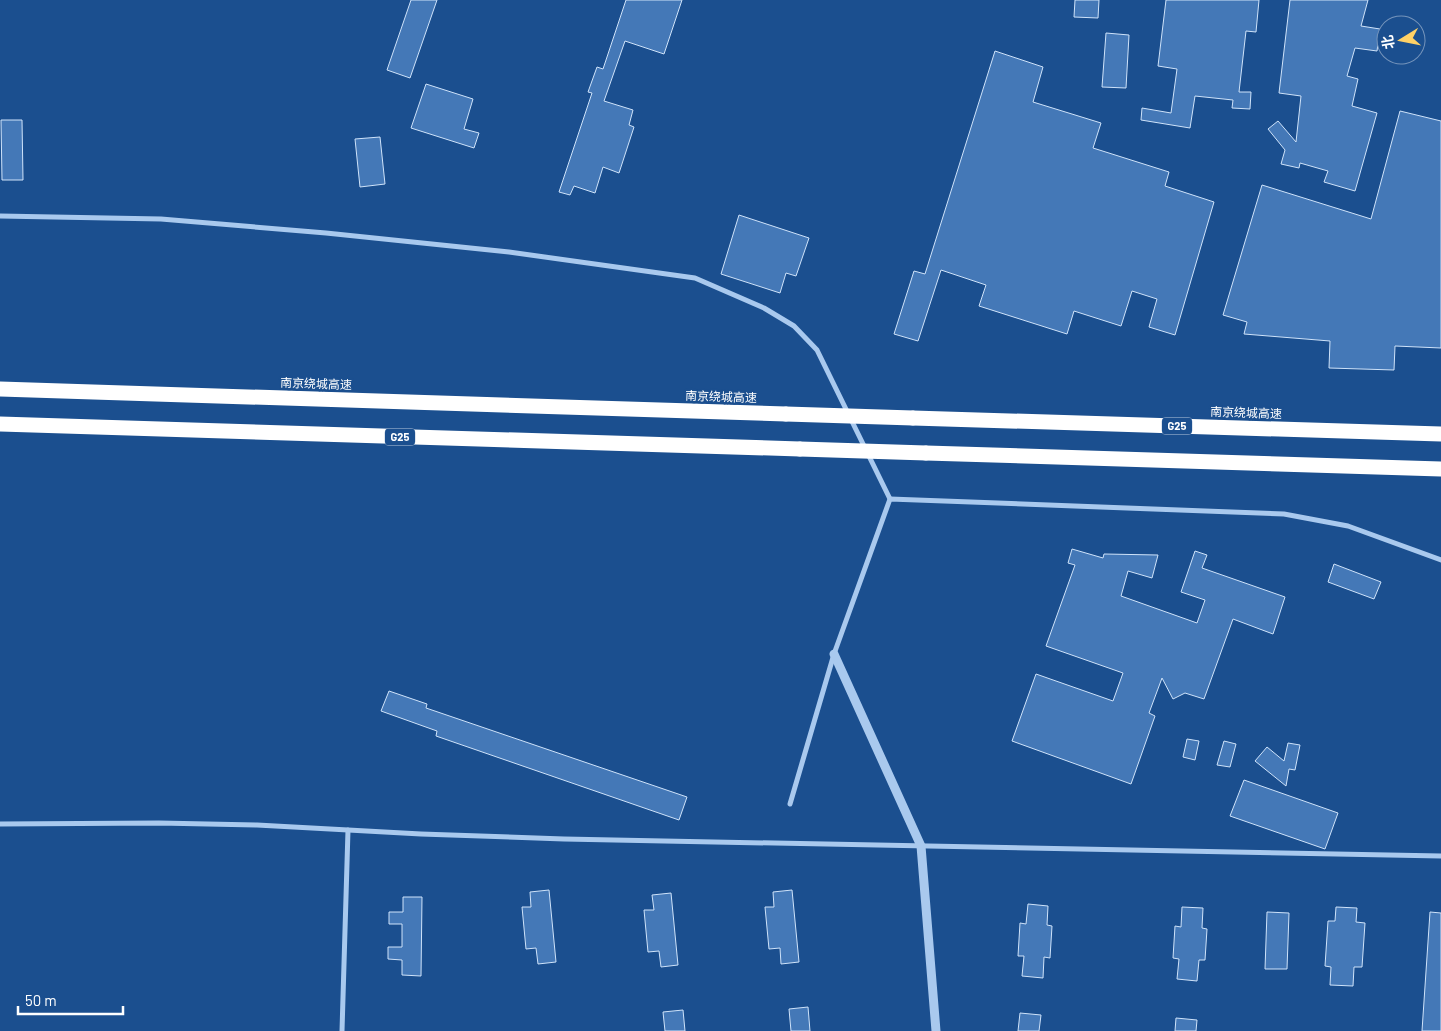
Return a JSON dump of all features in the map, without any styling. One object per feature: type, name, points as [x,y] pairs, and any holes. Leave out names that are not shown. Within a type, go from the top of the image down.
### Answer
[{"type":"highway","name":"南京绕城高速","points":[[0,389],[1441,434]]},
{"type":"highway","name":"G25","points":[[0,424],[1441,469]]},
{"type":"street","points":[[0,216],[161,219],[316,232],[509,252],[695,278],[764,308],[794,326],[817,350],[890,499],[834,654],[790,804]]},
{"type":"street","points":[[890,499],[1284,514],[1348,526],[1441,560]]},
{"type":"street","points":[[834,654],[921,846],[936,1031]]},
{"type":"street","points":[[0,824],[159,823],[257,825],[421,834],[545,838],[1441,856]]},
{"type":"street","points":[[342,1031],[348,830]]},
{"type":"building","points":[[411,0],[437,0],[410,78],[387,70]]},
{"type":"building","points":[[626,0],[682,0],[664,54],[625,41],[604,101],[633,110],[629,125],[634,127],[619,173],[603,167],[595,193],[574,186],[570,195],[559,192],[592,93],[588,92],[597,67],[603,69]]},
{"type":"building","points":[[1075,0],[1099,0],[1098,18],[1074,17]]},
{"type":"building","points":[[1166,0],[1259,0],[1256,32],[1246,31],[1239,92],[1251,92],[1250,109],[1232,108],[1233,100],[1195,96],[1190,128],[1141,120],[1142,108],[1171,113],[1177,69],[1158,66]]},
{"type":"building","points":[[1290,0],[1368,0],[1361,26],[1376,28],[1376,51],[1355,48],[1347,76],[1358,79],[1352,106],[1377,113],[1355,191],[1324,182],[1328,171],[1300,163],[1299,168],[1281,164],[1285,150],[1268,129],[1278,121],[1296,142],[1301,96],[1279,93]]},
{"type":"building","points":[[1106,33],[1129,35],[1126,88],[1102,87]]},
{"type":"building","points":[[995,51],[1043,67],[1033,102],[1101,123],[1093,148],[1169,172],[1165,186],[1214,202],[1175,335],[1149,327],[1157,299],[1132,291],[1121,326],[1074,311],[1067,334],[979,306],[986,285],[941,270],[918,341],[894,334],[914,271],[925,274]]},
{"type":"building","points":[[426,84],[473,99],[464,129],[479,133],[474,148],[411,128]]},
{"type":"building","points":[[1400,111],[1441,121],[1441,348],[1395,346],[1394,370],[1329,368],[1330,341],[1244,334],[1247,322],[1223,315],[1262,185],[1371,219]]},
{"type":"building","points":[[1,120],[22,120],[23,180],[2,180]]},
{"type":"building","points":[[380,137],[385,184],[360,187],[355,139]]},
{"type":"building","points":[[739,215],[809,238],[796,276],[786,273],[780,293],[721,274]]},
{"type":"building","points":[[1072,549],[1103,558],[1104,554],[1158,555],[1152,578],[1128,571],[1121,596],[1197,623],[1205,600],[1181,592],[1195,551],[1207,555],[1202,568],[1285,597],[1273,634],[1233,619],[1204,699],[1185,693],[1173,699],[1162,678],[1149,713],[1155,716],[1131,784],[1012,741],[1036,674],[1113,701],[1123,673],[1046,646],[1075,565],[1068,563]]},
{"type":"building","points":[[1334,564],[1381,582],[1374,599],[1328,582]]},
{"type":"building","points":[[389,691],[427,704],[426,708],[687,797],[679,820],[436,736],[437,731],[381,711]]},
{"type":"building","points":[[1187,739],[1199,741],[1195,760],[1183,757]]},
{"type":"building","points":[[1224,741],[1236,744],[1230,767],[1217,765]]},
{"type":"building","points":[[1288,743],[1300,745],[1295,770],[1289,769],[1286,786],[1255,761],[1267,747],[1284,761]]},
{"type":"building","points":[[1244,780],[1338,813],[1325,849],[1230,816]]},
{"type":"building","points":[[549,890],[556,962],[538,964],[536,948],[526,949],[522,907],[531,907],[530,892]]},
{"type":"building","points":[[792,890],[799,962],[781,964],[780,948],[769,949],[765,907],[774,907],[773,892]]},
{"type":"building","points":[[671,893],[678,965],[661,967],[659,951],[648,952],[644,910],[654,910],[652,895]]},
{"type":"building","points":[[403,897],[422,897],[421,976],[402,975],[402,960],[388,959],[388,947],[402,947],[402,924],[389,924],[389,912],[403,912]]},
{"type":"building","points":[[1028,904],[1048,906],[1047,925],[1052,926],[1050,958],[1044,957],[1043,978],[1022,976],[1024,956],[1018,956],[1020,923],[1026,924]]},
{"type":"building","points":[[1182,907],[1203,908],[1202,928],[1207,929],[1205,960],[1199,960],[1197,981],[1177,979],[1179,959],[1173,958],[1175,926],[1181,927]]},
{"type":"building","points":[[1336,907],[1357,908],[1356,922],[1365,923],[1362,967],[1354,967],[1353,986],[1330,985],[1331,967],[1325,966],[1328,921],[1335,921]]},
{"type":"building","points":[[1267,912],[1289,913],[1287,969],[1265,969]]},
{"type":"building","points":[[1430,912],[1441,913],[1441,1031],[1422,1031]]},
{"type":"building","points":[[808,1007],[810,1031],[791,1031],[789,1009]]},
{"type":"building","points":[[683,1010],[685,1031],[665,1031],[663,1012]]},
{"type":"building","points":[[1020,1013],[1041,1015],[1039,1031],[1018,1031]]},
{"type":"building","points":[[1176,1018],[1197,1020],[1196,1031],[1175,1031]]}]
